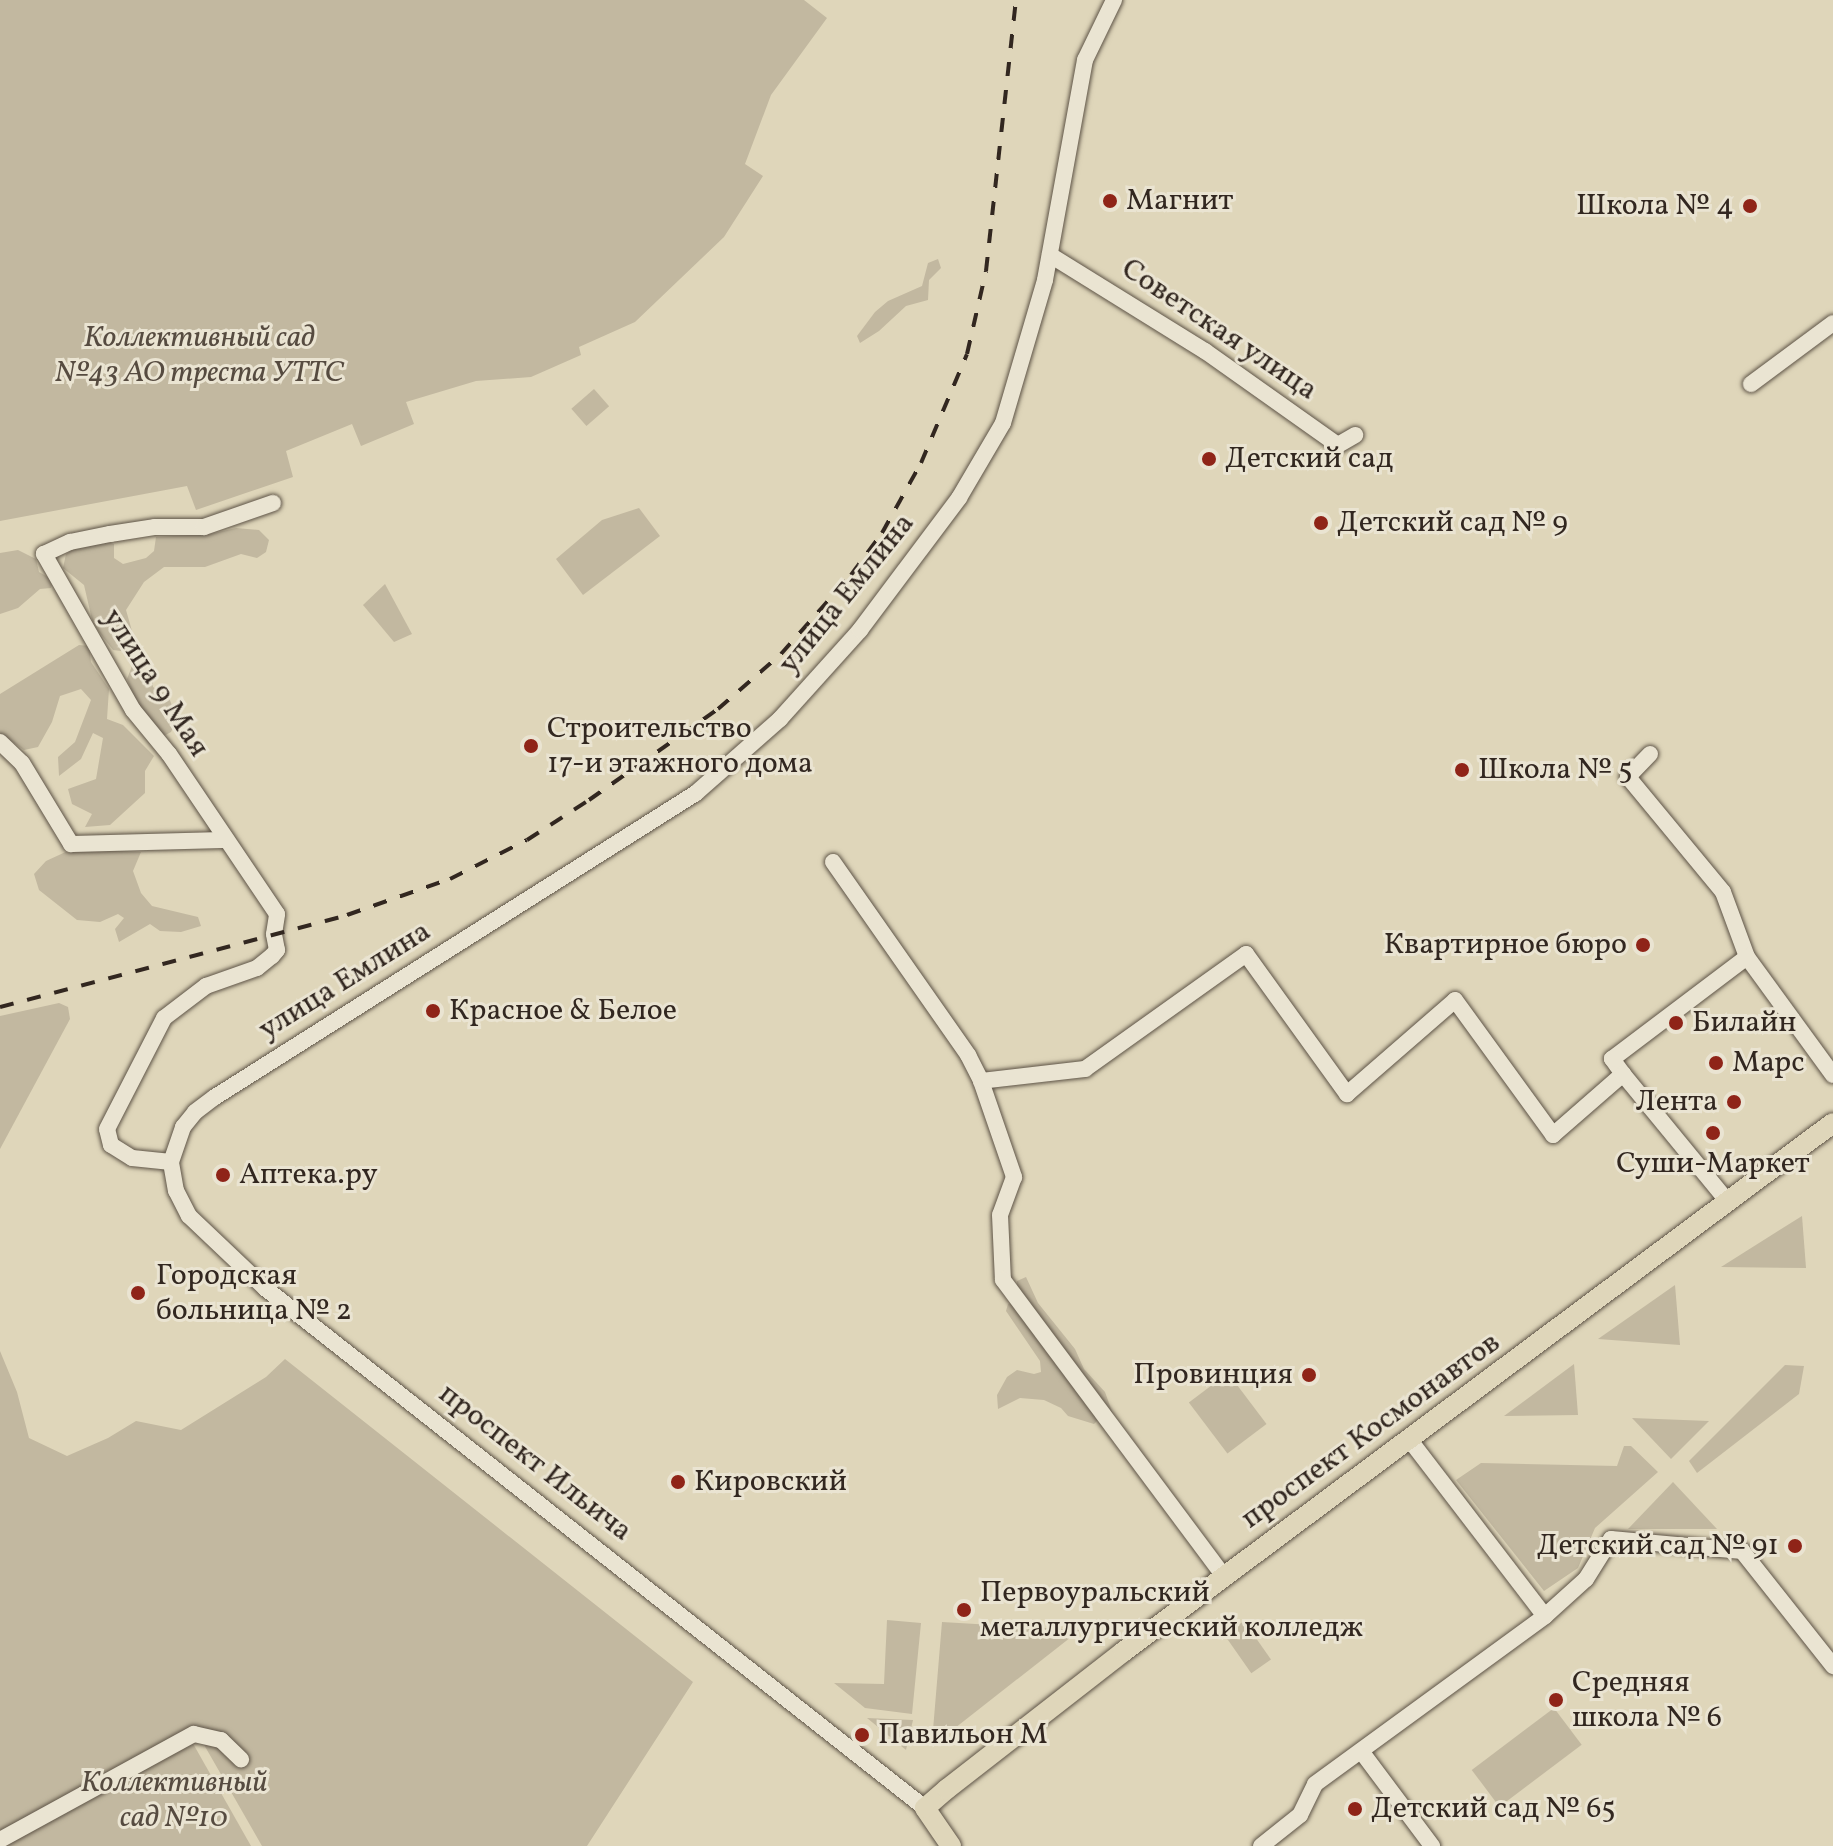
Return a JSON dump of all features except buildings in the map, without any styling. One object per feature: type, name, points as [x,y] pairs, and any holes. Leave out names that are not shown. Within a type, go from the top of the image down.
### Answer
[{"type":"main road","name":"проспект Космонавтов","points":[[925,1808],[1224,1577],[1833,1123]]},
{"type":"main road","name":"проспект Ильича","points":[[925,1808],[951,1846]]},
{"type":"street","name":"улица Емлина","points":[[171,1162],[183,1127],[195,1112],[215,1097],[696,793],[780,719],[860,630],[992,448],[1015,392],[1050,255],[1076,93],[1085,60],[1114,0]]},
{"type":"street","name":"Советская улица","points":[[1050,255],[1205,351],[1338,445],[1355,435]]},
{"type":"street","points":[[1751,384],[1833,323]]},
{"type":"street","name":"улица 9 Мая","points":[[171,1162],[132,1158],[111,1145],[107,1129],[154,1031],[179,1003],[206,986],[257,968],[277,950],[274,934],[277,914],[224,840],[169,754],[133,710],[44,554],[70,542],[125,532],[155,527],[204,527],[273,503]]},
{"type":"street","points":[[0,742],[22,763],[71,844],[224,840]]},
{"type":"street","points":[[1650,754],[1628,777],[1723,892],[1747,957],[1833,1075]]},
{"type":"street","points":[[833,862],[968,1055],[981,1081],[1014,1177],[1000,1215],[1003,1280],[1224,1577]]},
{"type":"street","points":[[981,1081],[1085,1069],[1246,954],[1347,1094],[1455,1000],[1553,1135],[1623,1074]]},
{"type":"street","points":[[1728,1202],[1612,1059],[1747,957]]},
{"type":"street","name":"проспект Ильича","points":[[171,1162],[176,1191],[189,1216],[265,1288],[925,1808]]},
{"type":"street","points":[[1409,1439],[1545,1616]]},
{"type":"street","points":[[1261,1846],[1300,1815],[1315,1784],[1545,1616],[1586,1579],[1611,1539],[1742,1551],[1833,1666]]},
{"type":"street","points":[[0,1840],[194,1734],[221,1740],[241,1759]]},
{"type":"street","points":[[1361,1751],[1432,1846]]},
{"type":"green space","name":"Коллективный сад №43 АО треста УТТС","points":[[0,0],[804,0],[827,18],[771,95],[745,164],[763,176],[724,237],[635,322],[579,347],[581,355],[531,377],[476,381],[406,402],[414,424],[361,446],[352,424],[286,451],[293,477],[196,510],[187,486],[0,521]]},
{"type":"green space","points":[[938,259],[941,268],[929,280],[928,300],[906,306],[879,331],[860,343],[857,336],[875,312],[888,301],[922,286],[928,263]]},
{"type":"green space","points":[[594,389],[609,406],[586,426],[571,409]]},
{"type":"green space","points":[[639,508],[660,536],[583,595],[556,559],[602,520]]},
{"type":"green space","points":[[236,528],[259,530],[269,540],[266,552],[257,558],[241,554],[205,567],[164,567],[144,582],[126,610],[136,645],[129,652],[113,650],[93,624],[84,585],[63,568],[66,554],[80,545],[105,541],[114,544],[114,558],[123,564],[146,558],[154,551],[156,537],[210,534]]},
{"type":"green space","points":[[18,550],[36,559],[39,572],[53,580],[51,588],[40,589],[18,608],[0,614],[0,553]]},
{"type":"green space","points":[[385,584],[412,634],[394,642],[363,605]]},
{"type":"green space","points":[[79,645],[89,646],[91,662],[109,689],[107,719],[123,725],[154,756],[145,771],[145,793],[110,825],[85,827],[92,814],[72,804],[68,789],[96,779],[103,738],[93,733],[81,759],[59,776],[58,757],[75,742],[91,700],[81,689],[60,696],[52,722],[38,747],[24,750],[0,733],[0,694]]},
{"type":"green space","points":[[143,660],[144,672],[153,676],[153,687],[168,695],[177,719],[171,732],[162,737],[137,704],[127,679],[132,666]]},
{"type":"green space","points":[[72,849],[141,852],[133,871],[141,893],[152,906],[198,917],[201,926],[181,932],[160,931],[150,924],[119,942],[115,929],[124,918],[118,914],[100,922],[77,920],[39,890],[34,874],[46,861]]},
{"type":"green space","points":[[59,1003],[68,1007],[70,1019],[0,1149],[0,1016]]},
{"type":"green space","points":[[1802,1216],[1806,1268],[1721,1267]]},
{"type":"green space","points":[[1026,1277],[1038,1303],[1075,1349],[1084,1369],[1105,1392],[1114,1417],[1017,1294],[1017,1281]]},
{"type":"green space","points":[[1675,1285],[1680,1345],[1598,1339]]},
{"type":"green space","points":[[1014,1302],[1098,1420],[1094,1424],[1068,1416],[1061,1408],[1044,1400],[1020,1398],[998,1409],[997,1395],[1007,1377],[1017,1370],[1034,1374],[1041,1372],[1040,1361],[1006,1311],[1008,1304]]},
{"type":"green space","points":[[0,1351],[17,1392],[29,1438],[67,1456],[108,1438],[136,1421],[181,1430],[266,1377],[285,1359],[693,1682],[587,1846],[262,1846],[195,1729],[0,1835]]},
{"type":"green space","points":[[1574,1364],[1578,1415],[1504,1416]]},
{"type":"green space","points":[[1785,1365],[1804,1366],[1799,1394],[1697,1473],[1689,1461]]},
{"type":"green space","points":[[1228,1373],[1267,1424],[1227,1454],[1189,1402]]},
{"type":"green space","points":[[1632,1418],[1709,1421],[1671,1459]]},
{"type":"green space","points":[[1624,1446],[1631,1446],[1658,1472],[1595,1528],[1578,1568],[1544,1591],[1456,1480],[1481,1463],[1617,1466]]},
{"type":"green space","points":[[1673,1482],[1717,1529],[1628,1529]]},
{"type":"green space","points":[[887,1620],[921,1623],[912,1714],[865,1708],[834,1683],[884,1684]]},
{"type":"green space","points":[[1244,1621],[1271,1660],[1251,1673],[1224,1635]]},
{"type":"green space","points":[[942,1622],[1080,1630],[941,1739],[933,1730]]},
{"type":"green space","points":[[1554,1708],[1582,1745],[1499,1807],[1472,1770]]},
{"type":"green space","points":[[867,1718],[913,1720],[906,1750]]},
{"type":"green space","name":"Коллективный сад №10","points":[[191,1740],[251,1846],[1,1846]]},
{"type":"railway","points":[[0,1007],[347,915],[450,879],[527,840],[589,800],[718,709],[781,654],[851,575],[882,533],[921,463],[967,354],[986,271],[1016,0]]},
{"type":"place","name":"Магнит","points":[[1110,201]]},
{"type":"place","name":"Школа № 4","points":[[1750,206]]},
{"type":"place","name":"Детский сад","points":[[1209,459]]},
{"type":"place","name":"Детский сад № 9","points":[[1321,523]]},
{"type":"place","name":"Строительство 17-и этажного дома","points":[[531,746]]},
{"type":"place","name":"Школа № 5","points":[[1462,770]]},
{"type":"place","name":"Квартирное бюро","points":[[1643,945]]},
{"type":"place","name":"Красное & Белое","points":[[433,1011]]},
{"type":"place","name":"Билайн","points":[[1676,1023]]},
{"type":"place","name":"Марс","points":[[1716,1063]]},
{"type":"place","name":"Лента","points":[[1734,1102]]},
{"type":"place","name":"Суши-Маркет","points":[[1713,1133]]},
{"type":"place","name":"Аптека.ру","points":[[223,1175]]},
{"type":"place","name":"Городская больница № 2","points":[[138,1293]]},
{"type":"place","name":"Провинция","points":[[1309,1375]]},
{"type":"place","name":"Кировский","points":[[678,1482]]},
{"type":"place","name":"Детский сад № 91","points":[[1795,1546]]},
{"type":"place","name":"Первоуральский металлургический колледж","points":[[964,1610]]},
{"type":"place","name":"Средняя школа № 6","points":[[1556,1700]]},
{"type":"place","name":"Павильон М","points":[[862,1735]]},
{"type":"place","name":"Детский сад № 65","points":[[1355,1809]]}]
